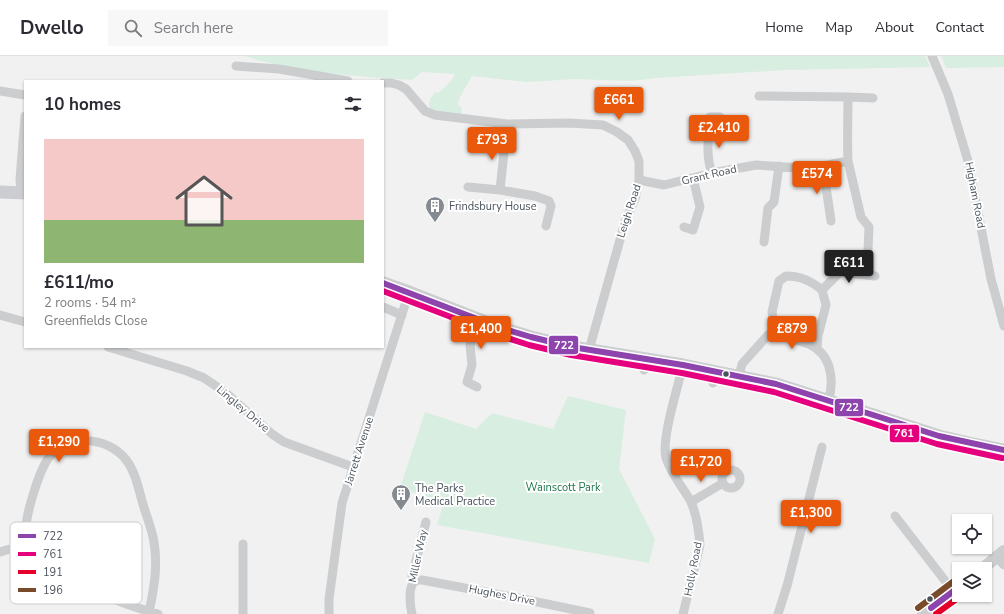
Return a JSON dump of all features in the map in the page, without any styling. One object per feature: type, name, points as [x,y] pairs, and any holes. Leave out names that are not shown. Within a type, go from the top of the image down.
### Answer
[{"type":"main road","points":[[0,192],[23,192]]},
{"type":"main road","points":[[384,283],[501,328],[531,337],[682,369],[739,376],[776,384],[939,436],[1004,450]]},
{"type":"street","name":"Higham Road","points":[[932,56],[950,99],[968,161],[991,279],[1004,326]]},
{"type":"street","points":[[236,66],[279,69],[342,80]]},
{"type":"street","name":"Leigh Road","points":[[384,82],[399,85],[406,89],[425,111],[435,115],[507,124],[569,123],[603,125],[617,132],[628,140],[639,161],[639,180],[635,199],[625,222],[589,350]]},
{"type":"street","points":[[0,91],[24,95]]},
{"type":"street","points":[[758,96],[873,98]]},
{"type":"street","points":[[848,97],[848,161],[861,216],[869,227],[868,250]]},
{"type":"street","points":[[712,173],[708,160],[706,116],[720,117]]},
{"type":"street","points":[[500,190],[507,124]]},
{"type":"street","points":[[23,192],[20,179],[24,129]]},
{"type":"street","name":"Grant Road","points":[[639,180],[664,185],[756,164],[802,168],[848,161]]},
{"type":"street","points":[[764,242],[768,208],[774,202],[779,166]]},
{"type":"street","points":[[822,166],[831,221]]},
{"type":"street","points":[[691,239],[689,229],[700,207],[693,178]]},
{"type":"street","points":[[468,187],[500,190],[535,196],[549,201],[551,206],[546,226]]},
{"type":"street","points":[[835,255],[840,272]]},
{"type":"street","points":[[840,272],[875,276]]},
{"type":"street","points":[[822,290],[840,272]]},
{"type":"street","points":[[775,334],[772,312],[779,281],[786,276],[795,276],[810,281],[822,290],[826,305],[818,336],[817,348]]},
{"type":"street","name":"Jarrett Avenue","points":[[329,614],[329,600],[342,502],[409,292]]},
{"type":"street","points":[[384,307],[402,314]]},
{"type":"street","points":[[0,315],[24,322]]},
{"type":"street","points":[[477,386],[467,382],[472,365],[470,342],[478,319]]},
{"type":"street","points":[[739,376],[742,364],[768,335],[775,334],[809,344],[823,353],[832,383],[828,401]]},
{"type":"street","name":"Lingley Drive","points":[[111,348],[187,371],[204,378],[230,396],[272,434],[282,440],[289,444],[354,467]]},
{"type":"street","points":[[644,370],[644,366],[682,369],[714,378],[713,383]]},
{"type":"street","name":"Holly Road","points":[[682,369],[666,432],[665,456],[671,472],[691,502],[699,533],[700,545],[683,614]]},
{"type":"street","points":[[27,522],[42,468],[51,455],[68,444],[82,441],[96,441],[115,449],[125,458],[132,470],[154,542],[156,560],[154,613],[127,610],[115,604]]},
{"type":"street","points":[[778,614],[787,586],[822,447]]},
{"type":"street","points":[[691,502],[723,483]]},
{"type":"street","points":[[895,516],[952,584]]},
{"type":"street","name":"Miller Way","points":[[412,614],[411,588],[414,582],[412,576],[426,522]]},
{"type":"street","points":[[243,544],[243,614]]},
{"type":"street","points":[[0,552],[10,549]]},
{"type":"street","points":[[992,564],[1002,558]]},
{"type":"street","name":"Hughes Drive","points":[[414,582],[422,580],[590,613]]},
{"type":"street","points":[[923,614],[952,592]]},
{"type":"green space","points":[[245,56],[925,56],[930,67],[786,70],[656,78],[631,81],[575,79],[527,82],[472,76],[460,97],[458,104],[461,107],[462,114],[451,115],[429,109],[430,99],[435,92],[439,93],[451,81],[455,74],[422,72],[412,80],[354,76],[295,68]]},
{"type":"green space","points":[[941,56],[1004,56],[1004,67],[946,68]]},
{"type":"green space","name":"Wainscott Park","points":[[568,396],[626,410],[619,469],[655,539],[649,563],[437,525],[444,502],[400,488],[425,412],[476,429],[492,413],[553,429]]},
{"type":"transit line","name":"722","points":[[384,283],[501,328],[531,337],[572,347],[683,365],[776,384],[939,436],[1004,450]]},
{"type":"transit line","name":"761","points":[[384,291],[498,335],[529,345],[571,355],[682,373],[774,392],[937,444],[1002,458]]},
{"type":"transit line","name":"196","points":[[918,608],[952,582]]},
{"type":"transit line","name":"722","points":[[931,608],[952,592]]},
{"type":"transit line","name":"191","points":[[936,614],[952,602]]},
{"type":"place","name":"Frindsbury House","points":[[435,223]]},
{"type":"place","name":"The Parks Medical Practice","points":[[401,511]]}]
